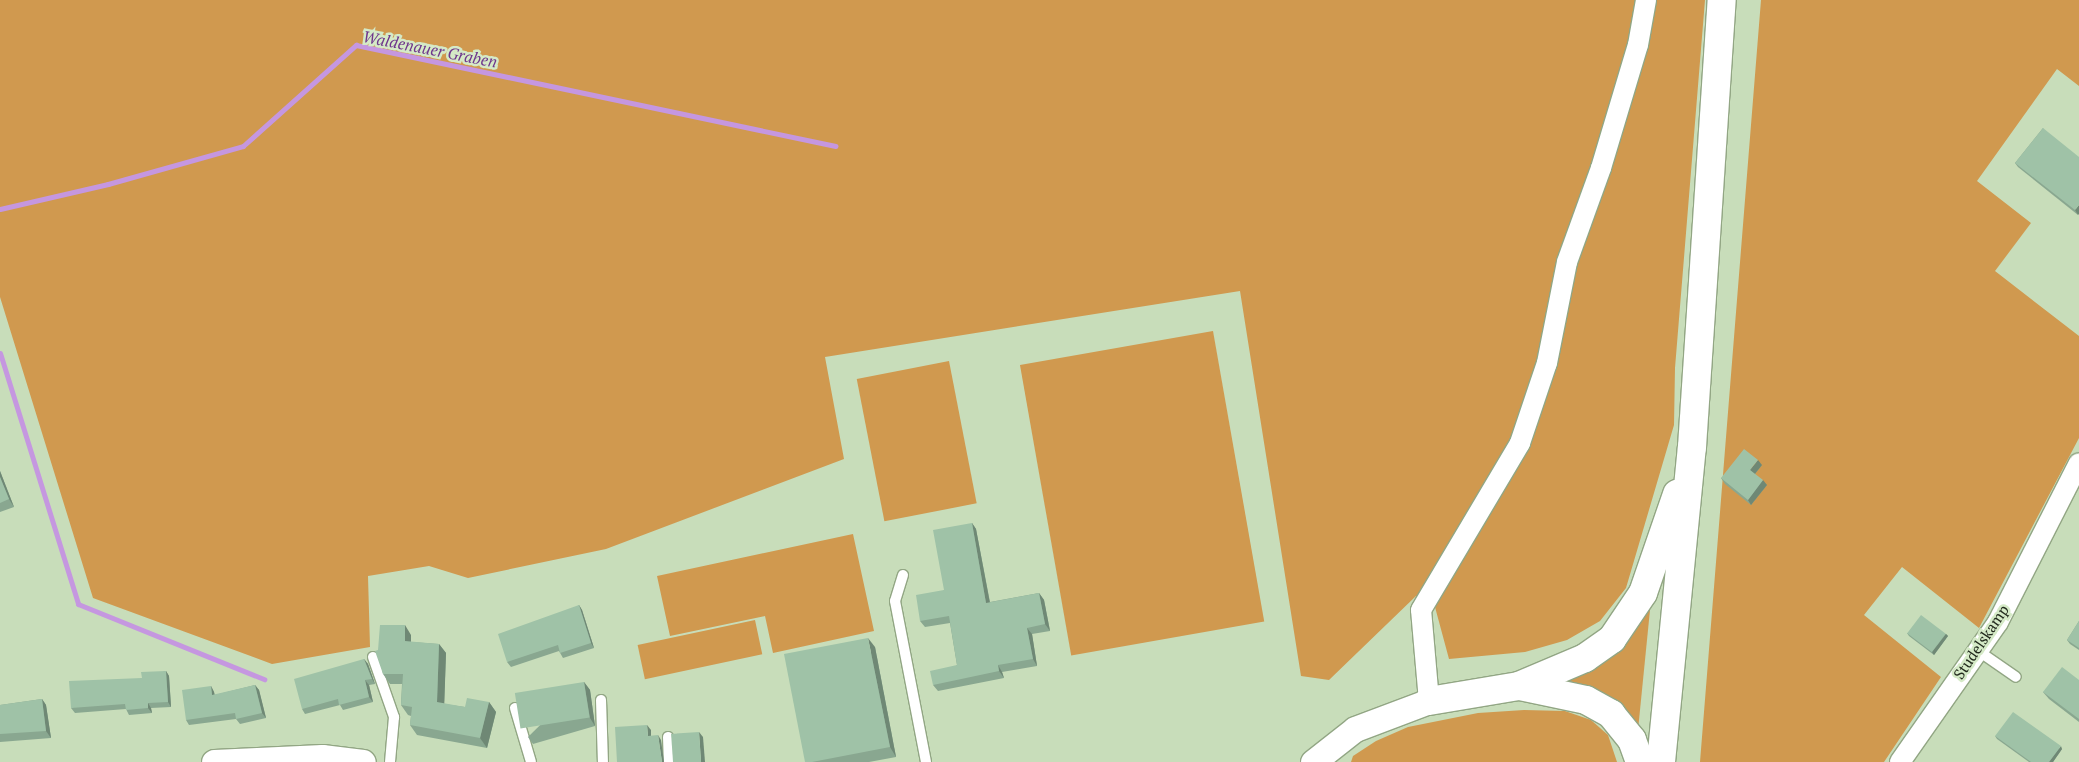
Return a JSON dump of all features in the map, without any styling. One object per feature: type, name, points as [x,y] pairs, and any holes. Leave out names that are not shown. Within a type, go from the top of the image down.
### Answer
[{"type":"main road","points":[[1661,762],[1692,447],[1722,0]]},
{"type":"main road","points":[[1429,701],[1518,686],[1585,658],[1612,639],[1628,619],[1644,593],[1692,447]]},
{"type":"main road","points":[[1518,686],[1586,700],[1611,714],[1632,740],[1640,762]]},
{"type":"street","points":[[1313,762],[1355,730],[1429,701],[1421,610],[1520,443],[1547,363],[1567,262],[1601,168],[1638,45],[1646,0]]},
{"type":"street","name":"Studelskamp","points":[[1900,762],[1998,622],[2079,463]]},
{"type":"street","points":[[1339,762],[1355,730]]},
{"type":"street","points":[[214,762],[322,757],[363,762]]},
{"type":"lane","points":[[903,575],[895,601],[926,762]]},
{"type":"lane","points":[[1977,650],[2016,677]]},
{"type":"lane","points":[[373,657],[394,717],[390,762]]},
{"type":"lane","points":[[601,700],[603,762]]},
{"type":"lane","points":[[515,708],[531,762]]},
{"type":"lane","points":[[668,737],[669,762]]},
{"type":"shaded area","points":[[0,0],[1705,0],[1675,368],[1674,425],[1626,588],[1600,621],[1567,640],[1525,652],[1449,659],[1435,607],[1416,596],[1329,680],[1301,676],[1240,291],[825,357],[844,459],[606,549],[468,578],[429,566],[368,576],[370,647],[272,664],[93,598],[0,297]]},
{"type":"shaded area","points":[[1761,0],[2079,0],[2079,86],[2057,69],[1977,181],[2031,223],[1995,271],[2079,336],[2079,438],[1979,628],[1902,567],[1864,615],[1941,677],[1884,762],[1700,762]]},
{"type":"shaded area","points":[[1213,331],[1264,622],[1071,656],[1020,365]]},
{"type":"shaded area","points":[[949,361],[977,503],[884,521],[857,379]]},
{"type":"shaded area","points":[[853,534],[874,631],[773,653],[765,616],[670,636],[657,576]]},
{"type":"shaded area","points":[[1647,609],[1650,610],[1638,730],[1559,681]]},
{"type":"shaded area","points":[[755,620],[762,654],[645,679],[638,645]]},
{"type":"shaded area","points":[[1524,710],[1565,711],[1591,720],[1608,735],[1617,762],[1351,762],[1353,756],[1376,741],[1408,727],[1478,713]]},
{"type":"building","points":[[2043,128],[2079,157],[2079,205],[2075,210],[2015,163]]},
{"type":"building","points":[[1744,449],[1758,460],[1750,470],[1763,480],[1748,500],[1721,478]]},
{"type":"building","points":[[0,477],[9,499],[0,503]]},
{"type":"building","points":[[972,523],[986,603],[1039,593],[1045,624],[1027,628],[1033,659],[998,665],[999,671],[933,685],[930,671],[957,665],[949,616],[920,621],[916,595],[944,590],[933,530]]},
{"type":"building","points":[[579,605],[591,643],[560,653],[558,645],[507,662],[498,634]]},
{"type":"building","points":[[1921,615],[1946,634],[1932,652],[1907,633]]},
{"type":"building","points":[[2079,621],[2079,648],[2067,640]]},
{"type":"building","points":[[380,625],[405,625],[405,641],[439,644],[437,702],[465,707],[467,698],[489,702],[480,738],[410,725],[412,707],[401,705],[403,674],[383,674],[375,651],[378,650]]},
{"type":"building","points":[[868,638],[890,747],[805,762],[784,654]]},
{"type":"building","points":[[364,659],[372,679],[365,680],[369,697],[339,705],[338,699],[302,709],[294,679]]},
{"type":"building","points":[[2062,667],[2079,680],[2079,719],[2043,692]]},
{"type":"building","points":[[166,671],[168,702],[148,703],[148,708],[126,710],[125,704],[71,708],[69,681],[142,678],[141,672]]},
{"type":"building","points":[[584,682],[590,718],[520,729],[515,693]]},
{"type":"building","points":[[255,685],[262,713],[236,719],[235,713],[186,720],[182,690],[211,686],[212,695]]},
{"type":"building","points":[[42,699],[46,731],[0,734],[0,705]]},
{"type":"building","points":[[2013,712],[2061,746],[2049,762],[2031,762],[1995,736]]},
{"type":"building","points":[[647,725],[648,736],[658,735],[662,762],[617,762],[615,727]]},
{"type":"building","points":[[699,732],[701,762],[673,762],[671,734]]},
{"type":"waterway","name":"Waldenauer Graben","points":[[0,209],[108,184],[243,146],[356,45],[835,146]]},
{"type":"waterway","points":[[0,353],[78,604],[264,679]]}]
